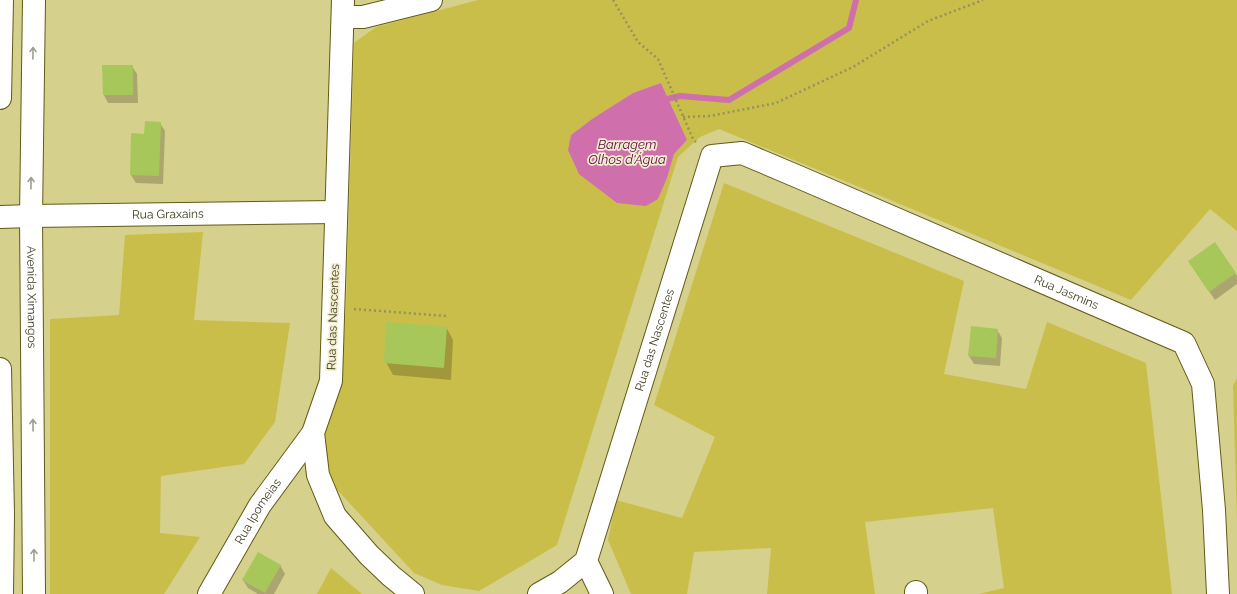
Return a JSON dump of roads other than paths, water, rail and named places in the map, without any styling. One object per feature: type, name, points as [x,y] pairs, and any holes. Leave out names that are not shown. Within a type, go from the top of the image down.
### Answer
[{"type":"street","points":[[0,98],[2,0]]},
{"type":"street","name":"Avenida Ximangos","points":[[34,0],[31,216],[34,594]]},
{"type":"street","points":[[343,8],[364,17],[431,0]]},
{"type":"street","name":"Rua das Nascentes","points":[[343,8],[331,381],[313,432],[318,475],[335,516],[369,555],[413,594]]},
{"type":"street","name":"Rua Jasmins","points":[[712,156],[742,153],[1184,343],[1203,384],[1214,510],[1218,594]]},
{"type":"street","name":"Rua das Nascentes","points":[[586,561],[712,156]]},
{"type":"street","name":"Rua Graxains","points":[[0,218],[31,216],[336,212]]},
{"type":"street","points":[[0,369],[2,594]]},
{"type":"street","name":"Rua Ipomeias","points":[[209,594],[260,505],[313,432]]},
{"type":"street","points":[[539,594],[560,582],[586,561],[602,594]]},
{"type":"water","name":"Barragem Olhos d'Água","points":[[661,83],[687,140],[674,154],[667,178],[658,199],[646,206],[617,203],[579,174],[568,150],[571,135],[592,119],[633,93]]},
{"type":"waterway","points":[[667,99],[680,96],[729,100],[849,28],[856,0]]}]
